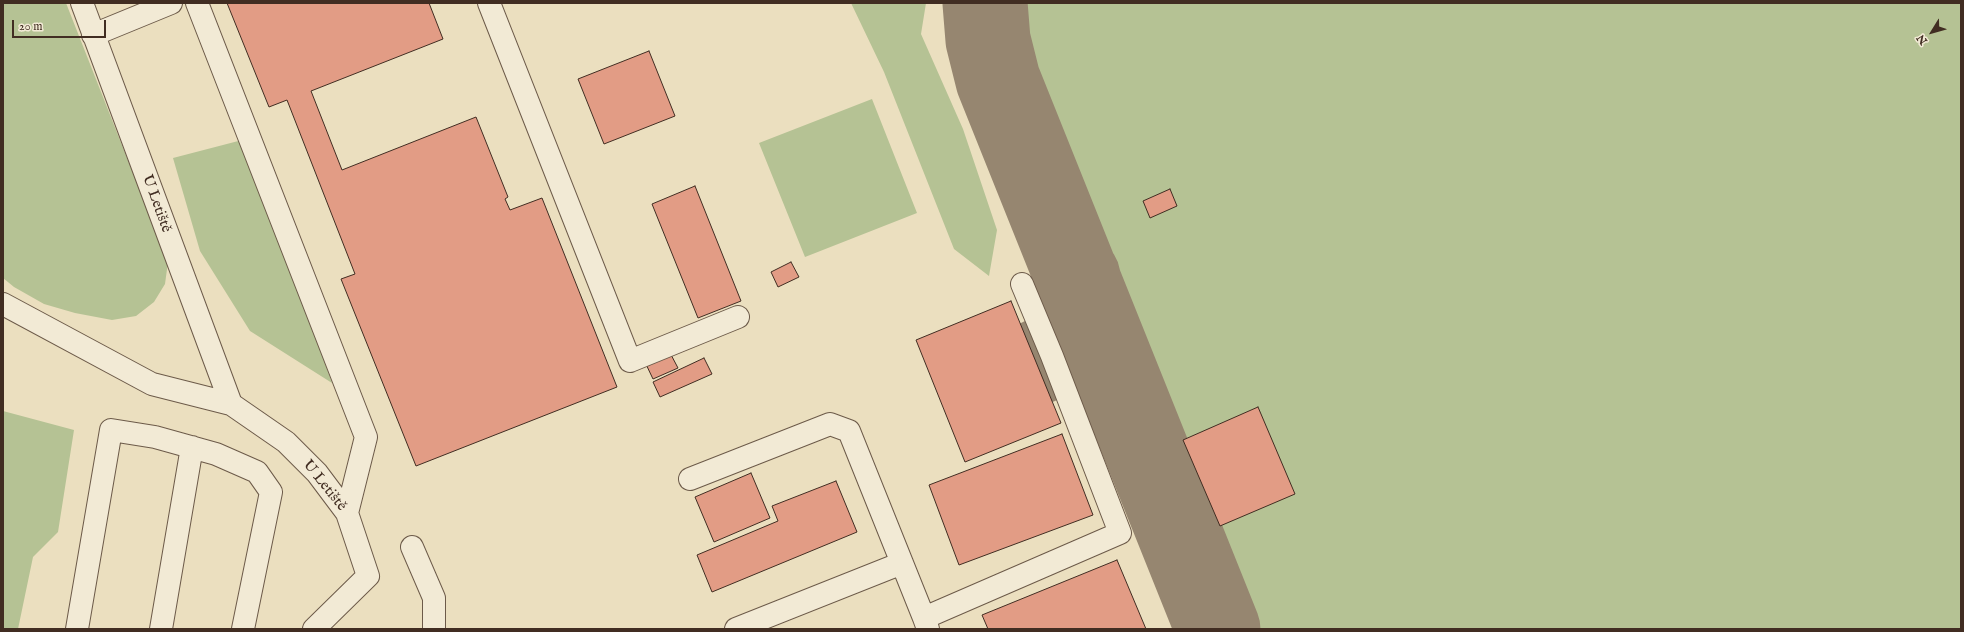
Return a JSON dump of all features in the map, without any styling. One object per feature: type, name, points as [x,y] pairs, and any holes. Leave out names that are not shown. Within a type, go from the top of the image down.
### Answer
[{"type":"lane","name":"U Letiště","points":[[82,3],[231,404]]},
{"type":"lane","points":[[94,35],[171,3]]},
{"type":"lane","points":[[197,3],[366,437],[347,513]]},
{"type":"lane","points":[[489,3],[630,361],[738,317]]},
{"type":"lane","points":[[690,479],[830,424],[849,431],[926,624],[1120,533],[1055,364],[1022,284]]},
{"type":"lane","name":"U Letiště","points":[[3,304],[152,384],[231,404],[286,442],[316,473],[347,513],[368,576],[332,621]]},
{"type":"lane","points":[[77,629],[111,430],[155,437],[216,454],[257,472],[271,492],[244,629]]},
{"type":"lane","points":[[161,629],[192,447]]},
{"type":"lane","points":[[412,547],[434,598],[434,629]]},
{"type":"lane","points":[[736,629],[902,563]]},
{"type":"lane","points":[[314,629],[332,621]]},
{"type":"green space","points":[[3,3],[66,3],[168,262],[165,284],[154,302],[136,316],[112,320],[75,313],[44,304],[14,287],[3,278]]},
{"type":"green space","points":[[851,3],[926,3],[921,34],[963,129],[997,230],[989,276],[954,249],[884,72]]},
{"type":"green space","points":[[1022,3],[1961,3],[1961,629],[1260,629],[1032,67],[1024,45]]},
{"type":"green space","points":[[872,99],[917,213],[805,257],[759,143]]},
{"type":"green space","points":[[246,139],[332,383],[250,331],[200,251],[173,158]]},
{"type":"green space","points":[[3,411],[74,430],[58,532],[33,557],[18,629],[3,629]]},
{"type":"building","points":[[227,3],[429,3],[443,39],[311,91],[342,170],[476,117],[508,197],[505,199],[510,210],[542,198],[617,387],[416,466],[341,279],[355,274],[287,100],[269,107]]},
{"type":"building","points":[[649,51],[675,116],[604,144],[578,79]]},
{"type":"building","points":[[695,186],[741,301],[698,318],[652,204]]},
{"type":"building","points":[[1170,189],[1177,206],[1150,218],[1143,201]]},
{"type":"building","points":[[791,262],[799,277],[778,287],[771,272]]},
{"type":"building","points":[[1011,301],[1061,423],[965,462],[916,340]]},
{"type":"building","points":[[668,349],[678,368],[653,379],[644,360]]},
{"type":"building","points":[[704,358],[712,374],[660,397],[653,382]]},
{"type":"building","points":[[1258,407],[1295,494],[1220,526],[1183,440]]},
{"type":"building","points":[[1062,434],[1093,515],[959,565],[929,485]]},
{"type":"building","points":[[751,473],[770,518],[714,542],[695,497]]},
{"type":"building","points":[[836,481],[857,532],[712,592],[697,555],[778,521],[772,506]]},
{"type":"building","points":[[1117,560],[1146,629],[988,629],[982,615]]},
{"type":"taxiway","points":[[985,3],[988,40],[998,80],[1218,629]]},
{"type":"taxiway","points":[[1036,363],[1062,350],[1074,334],[1082,300],[1078,277]]}]
